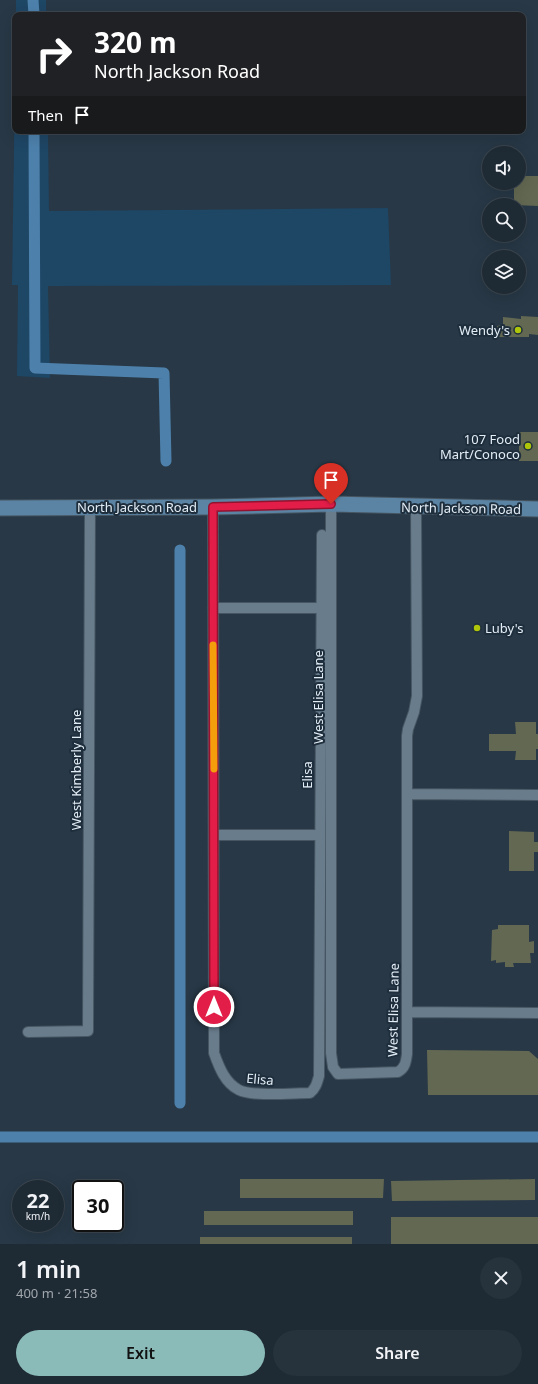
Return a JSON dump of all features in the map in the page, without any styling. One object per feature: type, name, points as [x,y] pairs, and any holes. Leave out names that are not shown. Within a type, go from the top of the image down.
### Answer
[{"type":"main road","name":"North Jackson Road","points":[[0,508],[213,507],[331,504],[538,509]]},
{"type":"street","name":"West Elisa Lane","points":[[331,504],[331,1054],[332,1068],[338,1074],[398,1072],[402,1070],[406,1063],[407,736],[417,696],[416,507]]},
{"type":"street","name":"Elisa","points":[[213,507],[214,1053],[221,1071],[229,1082],[239,1090],[254,1094],[310,1092],[317,1084],[319,1076],[322,535]]},
{"type":"street","name":"West Kimberly Lane","points":[[28,1032],[88,1032],[90,508]]},
{"type":"street","points":[[213,608],[321,608]]},
{"type":"street","points":[[407,794],[538,795]]},
{"type":"street","points":[[214,835],[320,835]]},
{"type":"street","points":[[407,1012],[538,1013]]},
{"type":"shaded area","points":[[16,0],[46,0],[46,12],[16,12]]},
{"type":"shaded area","points":[[14,134],[48,134],[49,211],[388,208],[391,285],[48,286],[50,378],[17,376],[18,285],[12,285]]},
{"type":"building","points":[[526,176],[538,176],[538,206],[526,206],[526,198],[514,198],[514,190],[526,190]]},
{"type":"building","name":"Wendy's","points":[[521,316],[538,317],[538,335],[529,334],[529,337],[498,337],[497,326],[503,325],[503,317],[521,319]]},
{"type":"building","name":"107 Food Mart/Conoco","points":[[519,432],[538,432],[538,461],[519,461]]},
{"type":"building","points":[[515,722],[536,722],[538,749],[536,749],[536,760],[515,760],[516,751],[489,751],[489,734],[516,734]]},
{"type":"building","points":[[509,831],[534,832],[534,842],[538,842],[538,852],[534,852],[534,871],[509,871]]},
{"type":"building","points":[[498,925],[529,925],[529,942],[534,941],[534,953],[530,953],[531,963],[513,963],[514,967],[505,967],[505,962],[496,963],[496,960],[491,961],[492,930],[498,929]]},
{"type":"building","points":[[427,1050],[529,1051],[538,1059],[538,1095],[428,1095]]},
{"type":"building","points":[[240,1179],[384,1179],[383,1198],[240,1198]]},
{"type":"building","points":[[535,1179],[535,1200],[392,1201],[391,1181]]},
{"type":"building","points":[[204,1211],[353,1211],[353,1225],[204,1225]]},
{"type":"building","points":[[391,1217],[538,1217],[538,1244],[391,1244]]},
{"type":"building","points":[[200,1237],[352,1237],[352,1244],[200,1244]]},
{"type":"waterway","points":[[33,0],[34,12]]},
{"type":"waterway","points":[[34,134],[35,368],[164,373],[166,461]]},
{"type":"waterway","points":[[180,550],[180,1103]]},
{"type":"waterway","points":[[0,1137],[538,1137]]},
{"type":"slow traffic","points":[[213,645],[214,769]]},
{"type":"place","name":"Wendy's","points":[[518,330]]},
{"type":"place","name":"107 Food Mart/Conoco","points":[[528,446]]},
{"type":"place","name":"Luby's","points":[[477,628]]},
{"type":"route","points":[[214,1007],[213,507],[331,504]]}]
